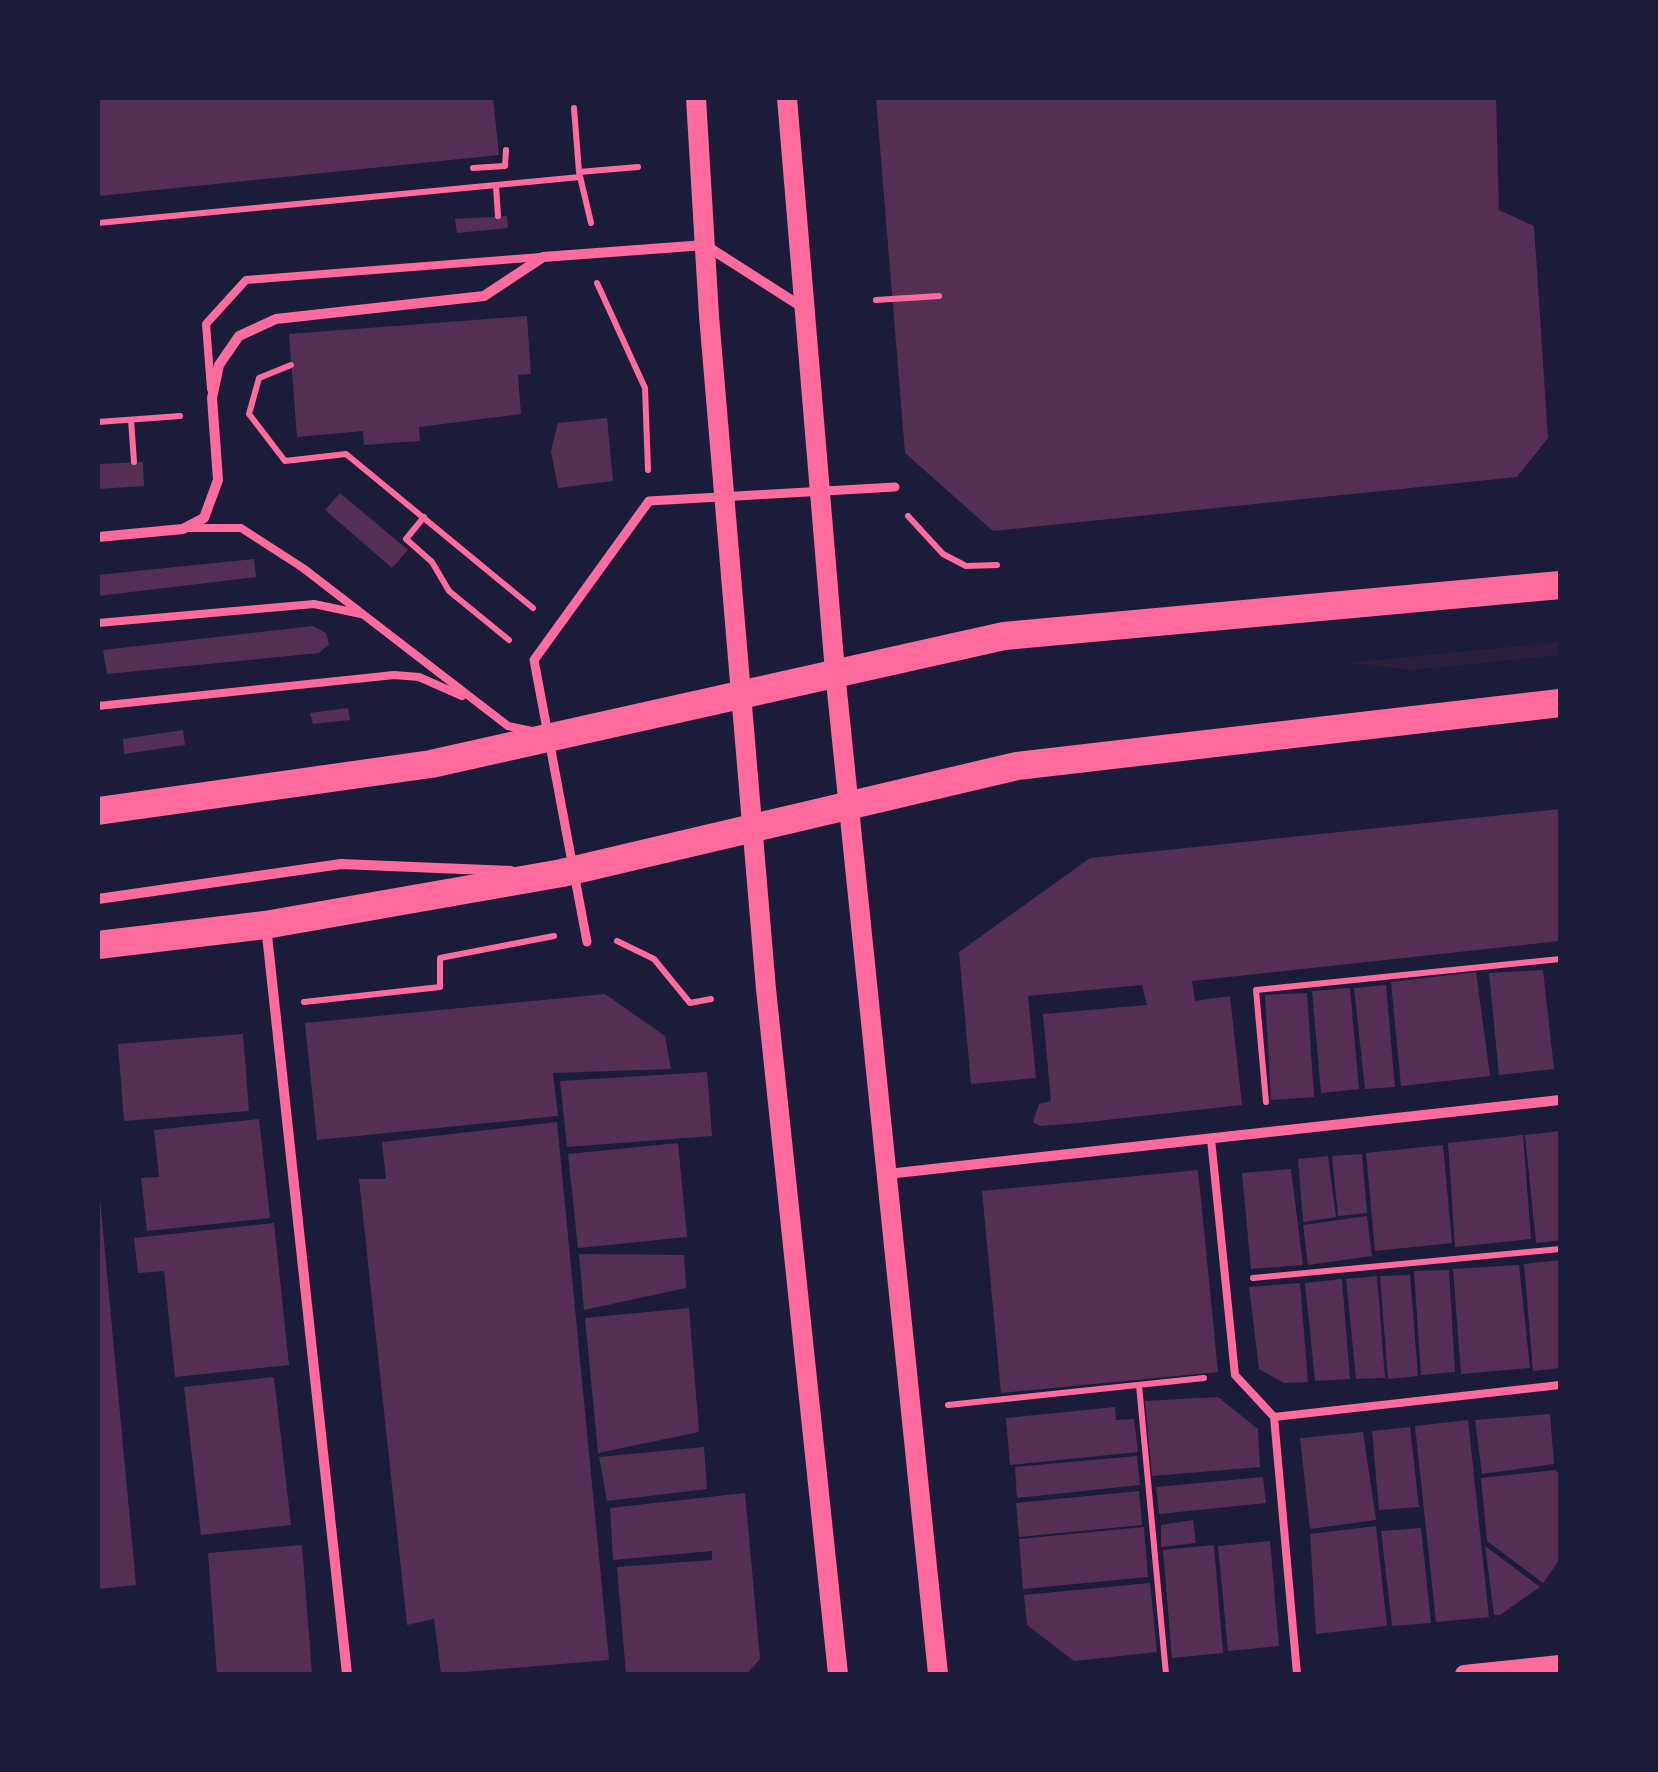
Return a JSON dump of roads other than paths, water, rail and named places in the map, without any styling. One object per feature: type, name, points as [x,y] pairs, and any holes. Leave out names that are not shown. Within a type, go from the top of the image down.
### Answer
[{"type":"highway","points":[[98,811],[431,764],[1004,636],[1560,585]]},
{"type":"highway","points":[[98,944],[266,925],[562,873],[1017,766],[1560,703]]},
{"type":"main road","points":[[696,98],[740,696],[773,1062],[838,1674]]},
{"type":"main road","points":[[787,98],[835,672],[938,1674]]},
{"type":"street","points":[[98,537],[183,529],[204,518],[214,502],[218,480],[212,398],[226,349],[253,328],[302,314],[484,296],[543,256],[705,245],[803,308]]},
{"type":"street","points":[[587,942],[534,660],[648,501],[895,487]]},
{"type":"street","points":[[98,898],[342,864],[562,873]]},
{"type":"street","points":[[266,925],[347,1674]]},
{"type":"street","points":[[887,1174],[1560,1100]]},
{"type":"street","points":[[1464,1674],[1560,1664]]},
{"type":"lane","points":[[212,398],[206,324],[246,280],[543,256]]},
{"type":"lane","points":[[183,529],[240,528],[366,616],[508,726],[536,732],[668,713]]},
{"type":"lane","points":[[98,623],[314,604],[366,616]]},
{"type":"lane","points":[[98,706],[394,674],[419,677],[471,700]]},
{"type":"lane","points":[[1210,1139],[1235,1375],[1274,1417],[1297,1674]]},
{"type":"lane","points":[[1274,1417],[1560,1385]]}]
